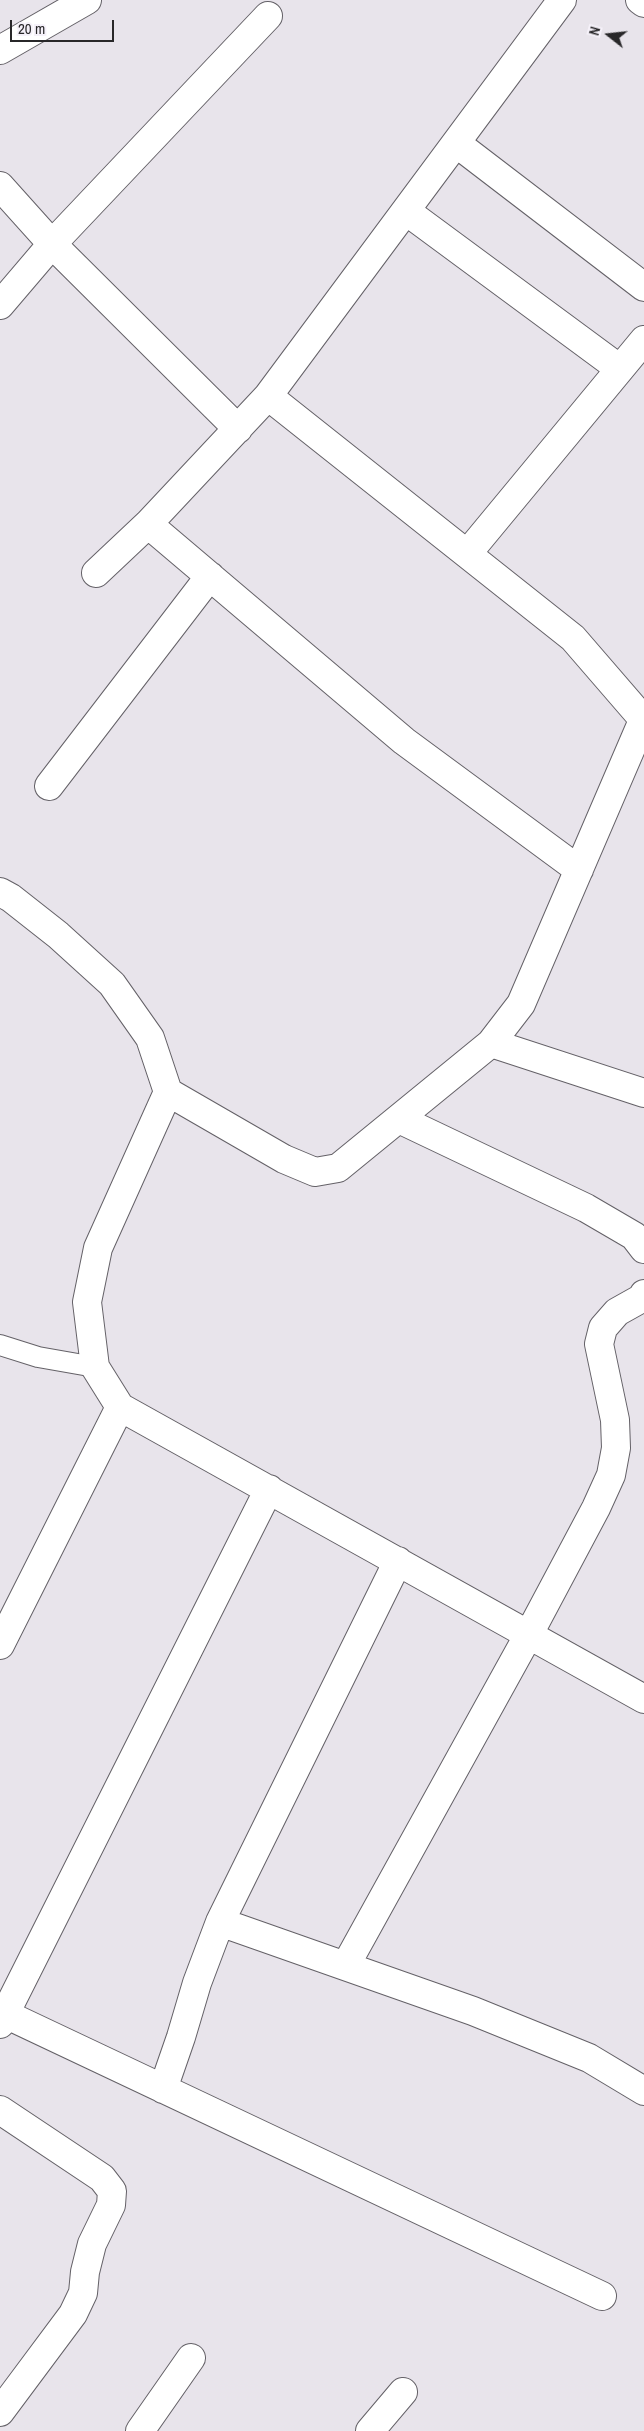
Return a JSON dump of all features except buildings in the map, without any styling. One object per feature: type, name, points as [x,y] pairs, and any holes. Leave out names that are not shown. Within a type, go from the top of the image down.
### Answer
[{"type":"street","points":[[0,50],[87,0]]},
{"type":"street","points":[[96,573],[148,524],[268,396],[562,0]]},
{"type":"street","points":[[640,0],[644,3]]},
{"type":"street","points":[[0,305],[52,244],[268,16]]},
{"type":"street","points":[[456,143],[644,287]]},
{"type":"street","points":[[0,186],[52,244],[238,430]]},
{"type":"street","points":[[406,211],[620,369]]},
{"type":"street","points":[[467,554],[644,340]]},
{"type":"street","points":[[0,892],[11,898],[58,935],[112,984],[150,1038],[168,1092],[284,1159],[315,1172],[338,1168],[399,1119],[491,1043],[521,1004],[644,719],[573,638],[268,396]]},
{"type":"street","points":[[148,524],[404,740],[579,870]]},
{"type":"street","points":[[49,786],[210,576]]},
{"type":"street","points":[[491,1043],[644,1093]]},
{"type":"street","points":[[168,1092],[98,1248],[87,1302],[95,1367],[120,1406],[644,1699]]},
{"type":"street","points":[[399,1119],[586,1208],[634,1236],[644,1249]]},
{"type":"street","points":[[346,1965],[529,1634],[596,1508],[611,1475],[616,1448],[615,1420],[600,1344],[603,1328],[618,1312],[642,1298],[644,1294]]},
{"type":"street","points":[[0,1645],[120,1406]]},
{"type":"street","points":[[269,1489],[2,2019],[163,2089],[602,2296]]},
{"type":"street","points":[[163,2089],[182,2037],[197,1983],[220,1922],[398,1561]]},
{"type":"street","points":[[220,1922],[473,2011],[589,2058],[644,2091]]},
{"type":"street","points":[[0,2110],[102,2178],[112,2191],[111,2205],[92,2244],[85,2272],[83,2293],[73,2314],[0,2412]]},
{"type":"street","points":[[140,2431],[191,2358]]},
{"type":"street","points":[[370,2431],[403,2392]]},
{"type":"lane","points":[[0,1345],[38,1357],[95,1367]]}]
